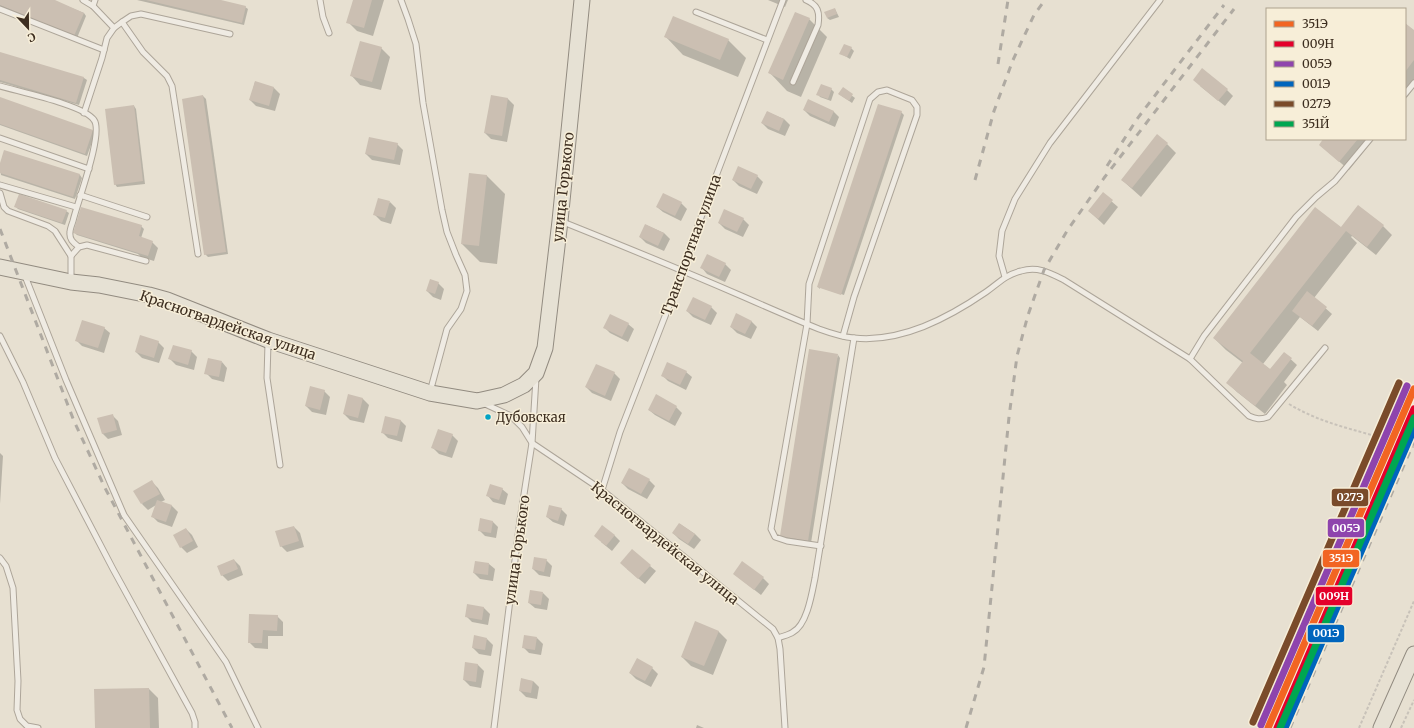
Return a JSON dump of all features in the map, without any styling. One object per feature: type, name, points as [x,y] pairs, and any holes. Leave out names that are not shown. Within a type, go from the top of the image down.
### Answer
[{"type":"main road","name":"улица Горького","points":[[430,393],[477,401],[504,395],[524,385],[536,373],[545,348],[560,221],[582,0]]},
{"type":"main road","name":"Красногвардейская улица","points":[[0,267],[71,282],[99,285],[167,300],[268,340],[430,393]]},
{"type":"main road","points":[[1381,728],[1414,654]]},
{"type":"lane","points":[[83,0],[93,6],[114,28]]},
{"type":"lane","points":[[93,6],[95,0]]},
{"type":"lane","points":[[320,0],[323,17],[330,33]]},
{"type":"lane","points":[[401,0],[416,44],[423,103],[442,210],[447,232],[465,275],[467,291],[461,309],[448,329],[430,393]]},
{"type":"lane","name":"Транспортная улица","points":[[602,490],[620,432],[683,270],[708,196],[783,0]]},
{"type":"lane","points":[[793,82],[818,25],[819,19],[817,7],[806,0]]},
{"type":"lane","points":[[1004,277],[999,256],[1002,231],[1015,199],[1050,143],[1160,0]]},
{"type":"lane","points":[[0,9],[104,50]]},
{"type":"lane","points":[[696,12],[767,40]]},
{"type":"lane","points":[[84,112],[107,38],[114,28],[132,16],[141,14],[230,34]]},
{"type":"lane","points":[[122,22],[143,52],[167,76],[172,86],[198,254]]},
{"type":"lane","points":[[1406,93],[1414,83]]},
{"type":"lane","points":[[0,86],[71,107],[84,112],[95,121],[97,129],[89,169],[76,207],[70,232],[71,241],[79,247]]},
{"type":"lane","points":[[821,546],[787,541],[775,537],[771,529],[807,324],[809,284],[870,99],[878,92],[887,90],[912,100],[917,107],[917,115],[854,297],[843,336]]},
{"type":"lane","points":[[0,138],[89,169]]},
{"type":"lane","points":[[1190,359],[1204,336],[1296,217],[1335,181],[1369,140]]},
{"type":"lane","points":[[0,185],[76,207]]},
{"type":"lane","points":[[0,194],[4,207],[8,211],[48,226],[55,231],[71,256],[71,282]]},
{"type":"lane","points":[[80,195],[147,217]]},
{"type":"lane","points":[[560,221],[683,270],[807,324],[843,336],[854,338],[890,336],[909,331],[953,313],[987,292],[1004,277],[1022,270],[1044,270],[1064,280],[1190,359],[1249,416],[1261,420],[1268,418],[1325,348]]},
{"type":"lane","points":[[71,256],[79,247],[87,245],[146,261]]},
{"type":"lane","points":[[24,273],[66,380],[124,515],[226,662],[258,728]]},
{"type":"lane","points":[[0,336],[23,382],[56,458],[113,569],[192,713],[195,728]]},
{"type":"lane","points":[[785,728],[778,638],[794,632],[802,623],[807,610],[821,546],[854,338]]},
{"type":"lane","points":[[268,340],[267,378],[280,465]]},
{"type":"lane","name":"улица Горького","points":[[494,728],[520,520],[532,444],[536,373]]},
{"type":"lane","name":"Красногвардейская улица","points":[[477,401],[511,416],[522,427],[532,444],[602,490],[773,629],[778,638]]},
{"type":"lane","points":[[0,558],[6,566],[13,588],[18,680],[17,710],[20,719],[27,726],[38,728]]},
{"type":"path","points":[[1282,401],[1306,415],[1414,447]]},
{"type":"path","points":[[1360,728],[1414,601]]},
{"type":"path","points":[[1401,728],[1414,700]]},
{"type":"building","points":[[0,0],[55,0],[84,13],[74,36],[0,5]]},
{"type":"building","points":[[146,0],[221,0],[246,6],[242,23]]},
{"type":"building","points":[[353,0],[372,0],[364,28],[346,23]]},
{"type":"building","points":[[835,8],[837,14],[827,18],[824,12]]},
{"type":"building","points":[[795,12],[810,18],[783,80],[768,73]]},
{"type":"building","points":[[673,16],[729,39],[720,60],[664,37]]},
{"type":"building","points":[[1406,24],[1414,30],[1414,60],[1406,71]]},
{"type":"building","points":[[360,41],[382,47],[372,82],[350,76]]},
{"type":"building","points":[[844,44],[852,47],[847,57],[839,54]]},
{"type":"building","points":[[0,52],[84,77],[76,103],[0,80]]},
{"type":"building","points":[[1202,68],[1228,89],[1218,101],[1193,80]]},
{"type":"building","points":[[255,81],[274,87],[269,106],[249,100]]},
{"type":"building","points":[[821,84],[832,88],[828,99],[816,95]]},
{"type":"building","points":[[843,87],[853,94],[849,101],[838,94]]},
{"type":"building","points":[[203,95],[226,252],[204,255],[182,99]]},
{"type":"building","points":[[491,95],[508,98],[502,136],[484,133]]},
{"type":"building","points":[[0,97],[93,130],[85,154],[0,124]]},
{"type":"building","points":[[808,99],[834,111],[829,122],[803,110]]},
{"type":"building","points":[[878,104],[902,111],[841,295],[817,287]]},
{"type":"building","points":[[134,105],[143,181],[114,185],[105,109]]},
{"type":"building","points":[[767,111],[784,119],[779,131],[761,123]]},
{"type":"building","points":[[1157,134],[1168,143],[1132,188],[1121,180]]},
{"type":"building","points":[[369,137],[398,143],[394,160],[365,154]]},
{"type":"building","points":[[1322,140],[1357,140],[1339,162],[1319,145]]},
{"type":"building","points":[[4,150],[80,174],[73,197],[0,173],[0,163]]},
{"type":"building","points":[[738,166],[758,175],[751,189],[732,180]]},
{"type":"building","points":[[469,173],[487,175],[479,246],[461,244]]},
{"type":"building","points":[[1103,192],[1113,200],[1098,219],[1088,211]]},
{"type":"building","points":[[663,193],[682,202],[675,216],[656,207]]},
{"type":"building","points":[[19,194],[67,210],[62,223],[14,207]]},
{"type":"building","points":[[378,198],[390,201],[385,218],[373,215]]},
{"type":"building","points":[[1358,205],[1384,225],[1367,247],[1346,231],[1250,353],[1270,369],[1284,352],[1292,358],[1255,406],[1226,383],[1243,361],[1213,338],[1315,207],[1341,227]]},
{"type":"building","points":[[81,207],[142,225],[139,236],[153,241],[148,256],[73,233]]},
{"type":"building","points":[[724,209],[744,218],[737,232],[718,223]]},
{"type":"building","points":[[645,224],[664,233],[658,246],[639,237]]},
{"type":"building","points":[[707,254],[726,263],[719,277],[700,268]]},
{"type":"building","points":[[430,279],[439,282],[435,294],[426,291]]},
{"type":"building","points":[[1307,291],[1327,307],[1312,326],[1292,311]]},
{"type":"building","points":[[693,297],[712,306],[705,320],[686,311]]},
{"type":"building","points":[[736,313],[752,321],[745,334],[730,327]]},
{"type":"building","points":[[610,314],[629,323],[622,337],[603,328]]},
{"type":"building","points":[[82,320],[105,327],[98,348],[75,341]]},
{"type":"building","points":[[140,335],[159,341],[154,358],[135,352]]},
{"type":"building","points":[[173,345],[192,350],[188,365],[168,359]]},
{"type":"building","points":[[809,349],[838,354],[808,541],[780,536]]},
{"type":"building","points":[[208,358],[222,361],[219,377],[204,374]]},
{"type":"building","points":[[667,362],[687,371],[680,385],[661,376]]},
{"type":"building","points":[[596,364],[615,372],[605,396],[585,387]]},
{"type":"building","points":[[310,386],[325,390],[320,410],[305,406]]},
{"type":"building","points":[[348,394],[363,398],[358,418],[343,414]]},
{"type":"building","points":[[656,394],[677,406],[669,421],[648,410]]},
{"type":"building","points":[[113,414],[117,430],[102,434],[97,418]]},
{"type":"building","points":[[385,416],[401,420],[397,436],[381,433]]},
{"type":"building","points":[[438,429],[453,434],[446,453],[431,448]]},
{"type":"building","points":[[629,468],[650,479],[641,494],[621,483]]},
{"type":"building","points":[[152,480],[160,494],[141,504],[133,491]]},
{"type":"building","points":[[490,484],[503,488],[499,500],[486,496]]},
{"type":"building","points":[[157,500],[172,505],[166,522],[151,517]]},
{"type":"building","points":[[549,505],[562,508],[558,521],[546,517]]},
{"type":"building","points":[[480,518],[493,521],[491,533],[478,531]]},
{"type":"building","points":[[679,523],[695,534],[688,544],[672,533]]},
{"type":"building","points":[[602,525],[615,535],[606,546],[594,536]]},
{"type":"building","points":[[294,526],[299,541],[280,547],[275,531]]},
{"type":"building","points":[[186,528],[193,541],[180,548],[173,535]]},
{"type":"building","points":[[632,549],[651,565],[638,579],[620,563]]},
{"type":"building","points":[[534,557],[547,559],[544,572],[532,569]]},
{"type":"building","points":[[234,559],[238,569],[221,576],[217,566]]},
{"type":"building","points":[[475,561],[489,563],[488,575],[473,573]]},
{"type":"building","points":[[742,561],[764,577],[754,590],[733,574]]},
{"type":"building","points":[[530,590],[543,592],[541,605],[528,603]]},
{"type":"building","points":[[467,604],[484,607],[482,620],[465,617]]},
{"type":"building","points":[[249,614],[278,615],[277,631],[263,630],[262,643],[248,643]]},
{"type":"building","points":[[695,621],[719,631],[704,666],[681,657]]},
{"type":"building","points":[[474,635],[487,638],[485,650],[472,648]]},
{"type":"building","points":[[524,635],[537,637],[535,650],[522,648]]},
{"type":"building","points":[[637,658],[653,667],[645,681],[629,673]]},
{"type":"building","points":[[465,662],[478,664],[476,682],[463,680]]},
{"type":"building","points":[[521,678],[533,681],[531,693],[519,691]]},
{"type":"building","points":[[149,688],[150,728],[95,728],[94,689]]},
{"type":"railway","points":[[998,64],[1008,0]]},
{"type":"railway","points":[[975,180],[994,111],[1013,60],[1034,15],[1045,0]]},
{"type":"railway","points":[[1107,166],[1137,119],[1224,5]]},
{"type":"railway","points":[[966,728],[984,667],[1009,417],[1017,356],[1028,315],[1044,270],[1067,231],[1104,178],[1234,9]]},
{"type":"railway","points":[[0,229],[74,421],[105,488],[232,728]]},
{"type":"railway","points":[[1290,728],[1414,442]]},
{"type":"transit line","name":"027Э","points":[[1253,722],[1399,383]]},
{"type":"transit line","name":"005Э","points":[[1261,725],[1407,386]]},
{"type":"transit line","name":"351Э","points":[[1268,728],[1414,389]]},
{"type":"transit line","name":"009Н","points":[[1277,728],[1414,409]]},
{"type":"transit line","name":"351Й","points":[[1280,728],[1414,418]]},
{"type":"transit line","name":"001Э","points":[[1285,728],[1414,429]]},
{"type":"place","name":"Дубовская","points":[[488,417]]}]
